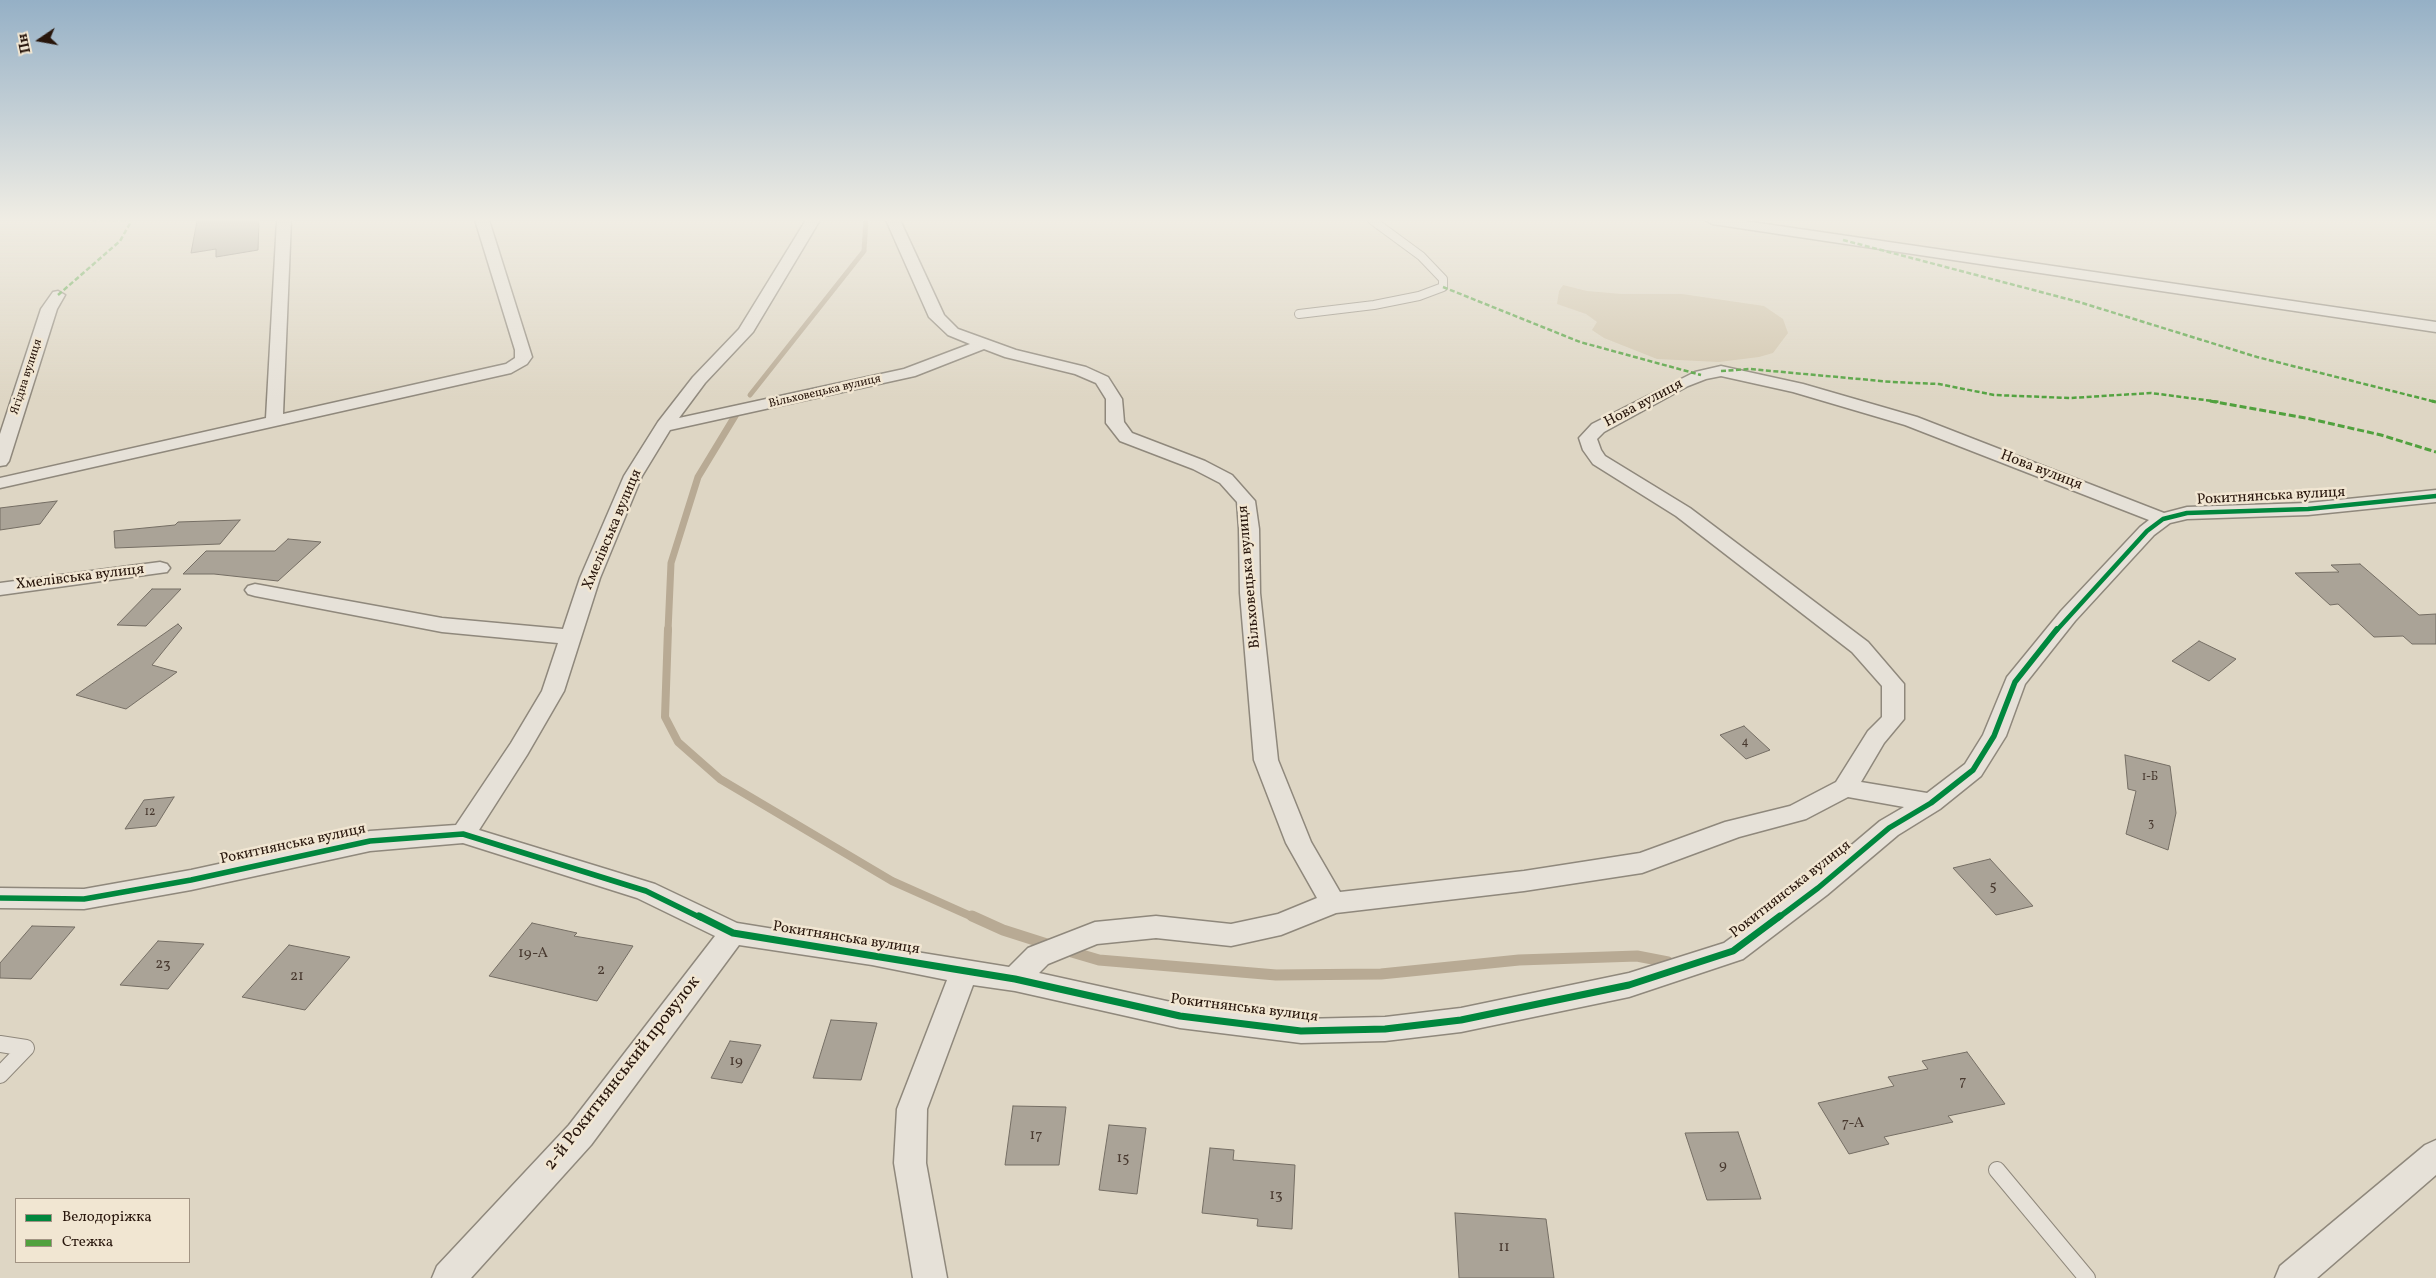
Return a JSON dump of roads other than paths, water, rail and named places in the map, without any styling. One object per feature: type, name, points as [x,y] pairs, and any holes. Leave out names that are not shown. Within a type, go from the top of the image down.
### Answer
[{"type":"street","points":[[274,422],[281,280]]},
{"type":"street","points":[[0,483],[502,371],[521,361],[524,357],[501,280]]},
{"type":"street","name":"Хмелівська вулиця","points":[[463,834],[519,748],[553,691],[590,578],[633,476],[664,426],[699,380],[745,332],[776,280]]},
{"type":"street","name":"Вільховецька вулиця","points":[[920,280],[937,317],[953,332],[1012,354],[1080,370],[1102,380],[1114,399],[1115,423],[1126,437],[1199,465],[1226,479],[1246,501],[1249,529],[1250,593],[1266,760],[1299,843],[1333,902]]},
{"type":"street","points":[[2116,280],[2436,327]]},
{"type":"street","name":"Ягідна вулиця","points":[[0,461],[48,309],[58,295]]},
{"type":"street","name":"Вільховецька вулиця","points":[[664,426],[909,373],[983,344]]},
{"type":"street","name":"Нова вулиця","points":[[1845,788],[1876,737],[1893,719],[1893,684],[1860,647],[1683,512],[1599,460],[1592,450],[1588,438],[1598,428],[1701,374],[1721,371],[1797,388],[1911,421],[2163,519]]},
{"type":"street","name":"Рокитнянська вулиця","points":[[0,898],[84,899],[191,880],[370,841],[463,834],[646,891],[733,934],[872,954],[964,972],[1015,979],[1180,1016],[1301,1032],[1385,1029],[1461,1020],[1629,985],[1734,951],[1818,888],[1889,828],[1931,802],[1973,770],[1994,736],[2015,682],[2068,616],[2147,531],[2163,519],[2187,514],[2308,509],[2436,496]]},
{"type":"street","name":"Хмелівська вулиця","points":[[0,589],[160,568]]},
{"type":"street","points":[[254,590],[442,625],[572,637]]},
{"type":"street","points":[[1015,979],[1038,956],[1095,933],[1156,927],[1231,935],[1281,924],[1333,902],[1524,881],[1642,863],[1734,829],[1797,813],[1845,788],[1931,802]]},
{"type":"street","name":"2-й Рокитнянський провулок","points":[[449,1278],[580,1135],[733,934]]},
{"type":"street","points":[[930,1278],[910,1163],[912,1109],[964,972]]},
{"type":"street","points":[[2292,1278],[2436,1155]]},
{"type":"lane","points":[[1299,314],[1374,305],[1419,296],[1444,287],[1443,280]]},
{"type":"lane","points":[[0,1044],[26,1048],[0,1075]]},
{"type":"lane","points":[[1997,1170],[2088,1278]]},
{"type":"waterway","points":[[750,395],[841,280]]},
{"type":"waterway","points":[[668,631],[671,563],[698,477],[735,416]]},
{"type":"waterway","points":[[668,629],[665,717],[678,742],[720,779],[892,881],[975,918]]},
{"type":"waterway","points":[[972,916],[1003,930],[1050,945]]},
{"type":"waterway","points":[[1065,950],[1099,960],[1276,975],[1381,974],[1519,960],[1637,956],[1668,962]]}]
